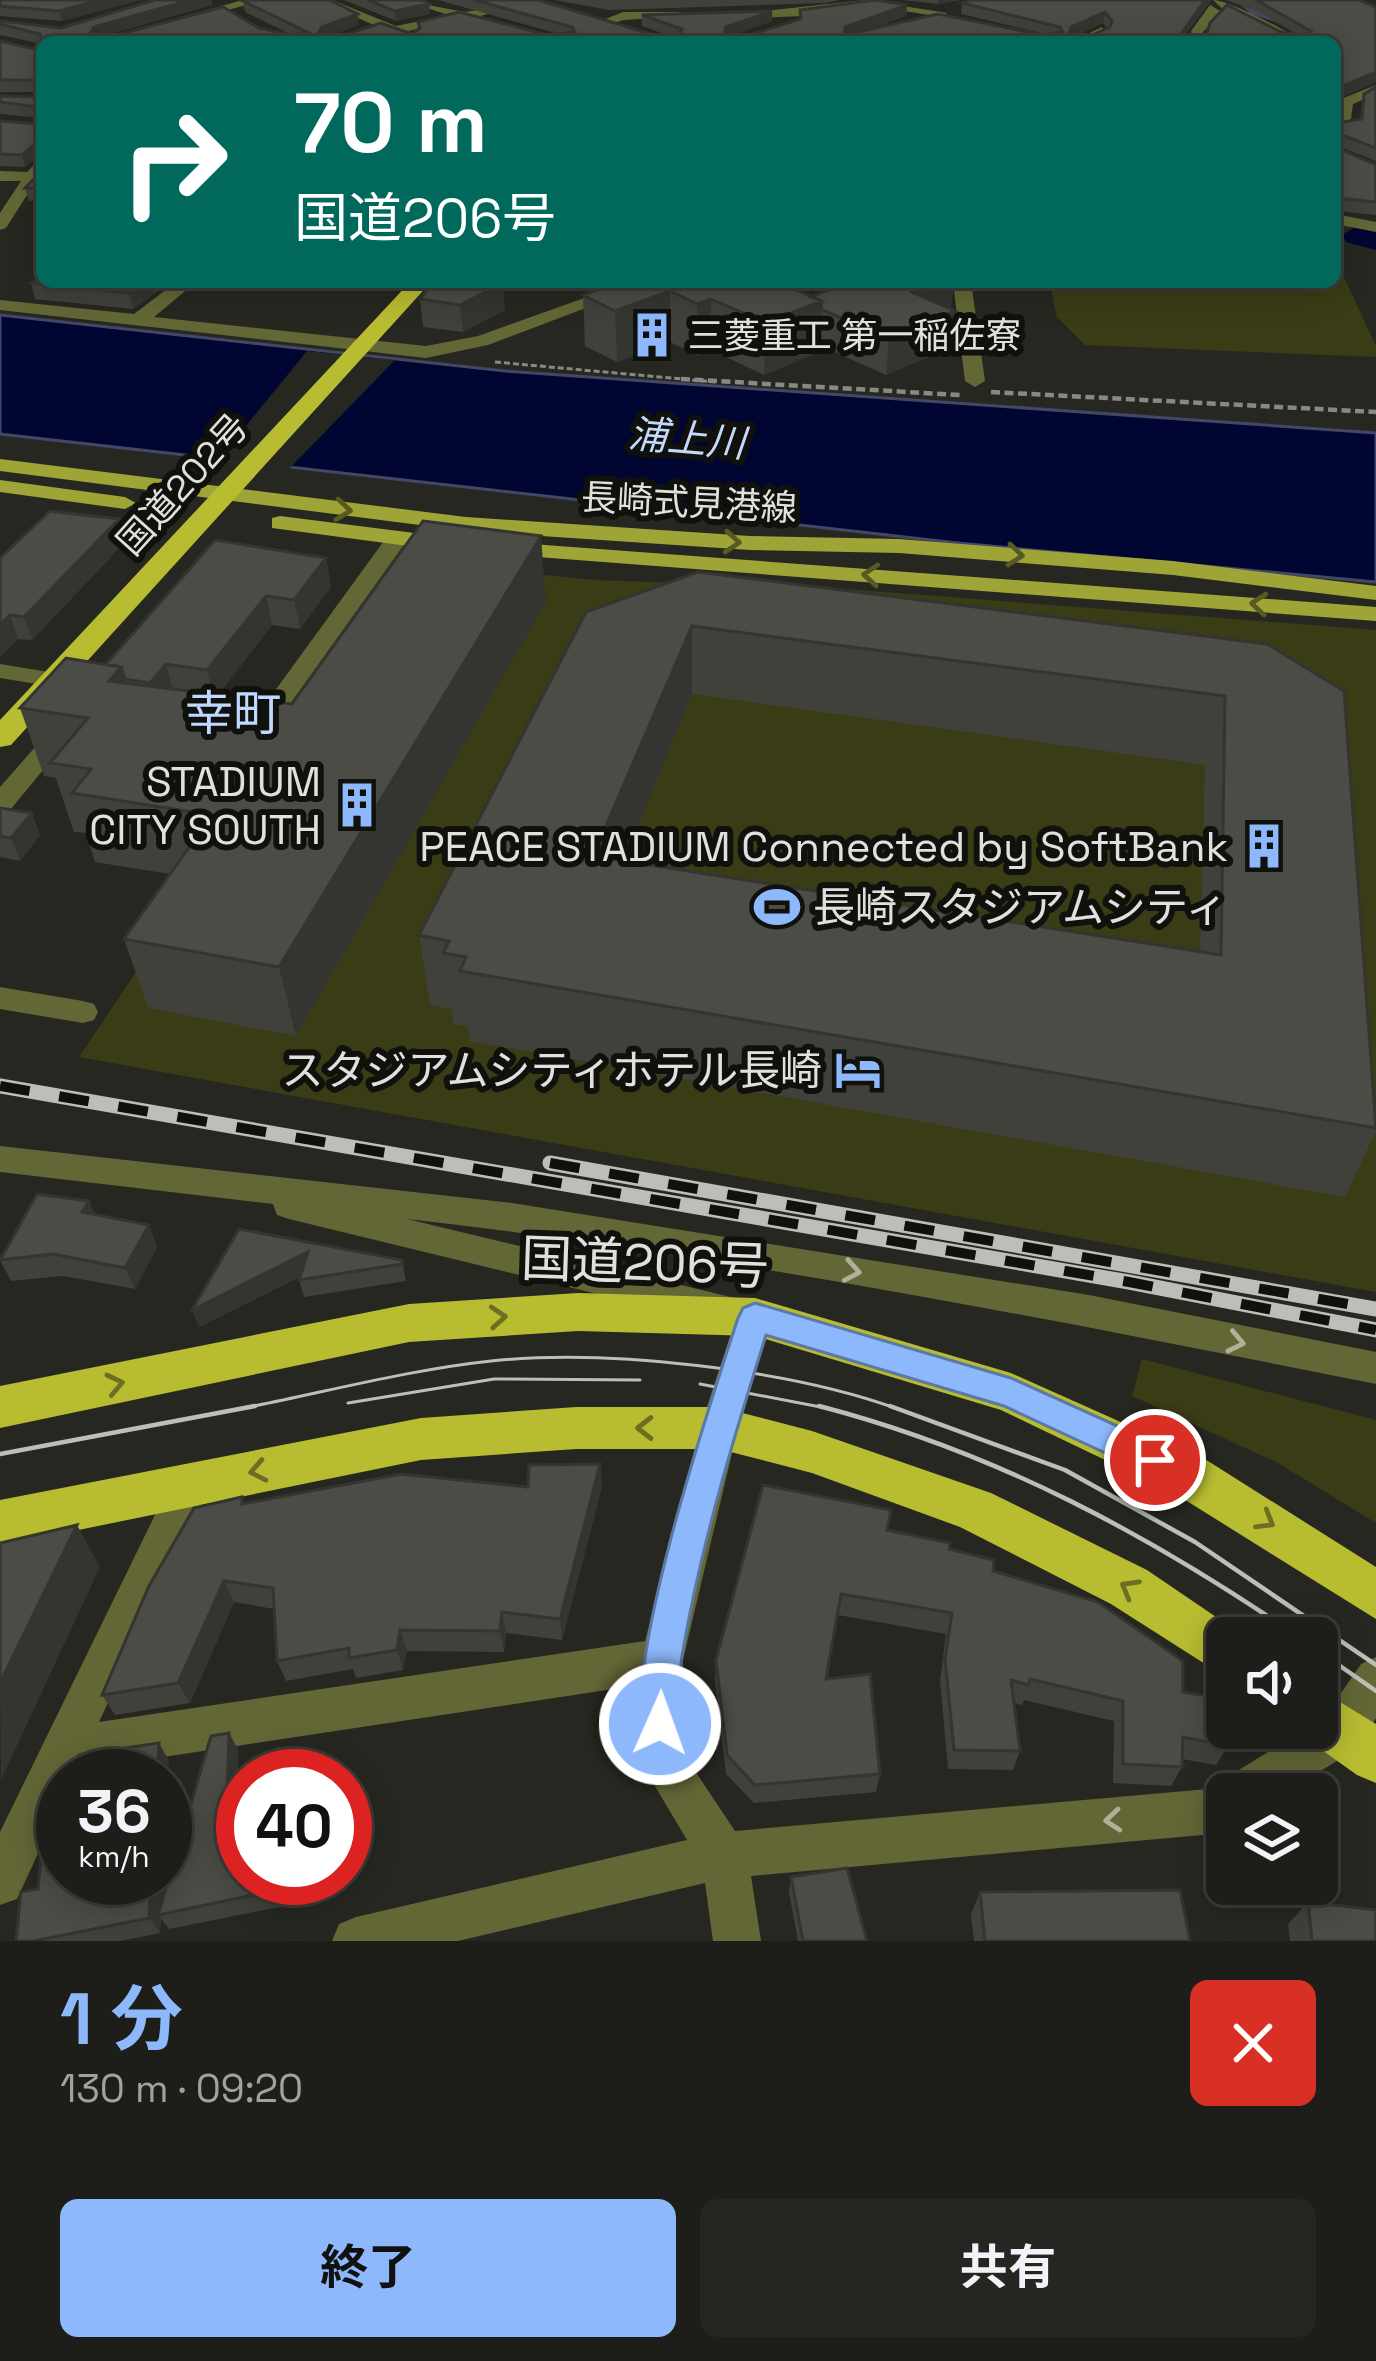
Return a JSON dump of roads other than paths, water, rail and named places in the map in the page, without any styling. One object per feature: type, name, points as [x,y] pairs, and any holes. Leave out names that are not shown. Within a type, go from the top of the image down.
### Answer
[{"type":"highway","name":"国道202号","points":[[0,738],[46,698],[415,288]]},
{"type":"highway","name":"国道206号","points":[[0,1407],[409,1323],[578,1312],[755,1318],[1011,1393],[1191,1477],[1376,1595]]},
{"type":"highway","points":[[0,1522],[421,1439],[576,1428],[719,1428],[812,1452],[974,1509],[1129,1587],[1206,1638]]},
{"type":"main road","name":"長崎式見港線","points":[[0,465],[397,539],[1376,614]]},
{"type":"main road","name":"長崎式見港線","points":[[0,487],[582,534],[899,546],[1173,568],[1376,593]]},
{"type":"street","points":[[176,15],[258,0]]},
{"type":"street","points":[[407,0],[544,36]]},
{"type":"street","points":[[623,16],[636,6],[626,0]]},
{"type":"street","points":[[330,1],[410,36]]},
{"type":"street","points":[[363,31],[535,2]]},
{"type":"street","points":[[724,15],[753,7],[825,11],[874,2],[906,4],[959,22]]},
{"type":"street","points":[[224,3],[241,20]]},
{"type":"street","points":[[1198,36],[1197,31],[1216,12],[1205,3]]},
{"type":"street","points":[[1205,3],[1284,36]]},
{"type":"street","points":[[753,7],[793,25],[773,31]]},
{"type":"street","points":[[901,25],[956,7]]},
{"type":"street","points":[[586,17],[646,34],[688,16],[623,16],[604,22]]},
{"type":"street","points":[[1091,36],[1102,31]]},
{"type":"street","points":[[1341,121],[1346,102],[1376,89]]},
{"type":"street","points":[[0,176],[36,178]]},
{"type":"street","points":[[1,221],[36,179]]},
{"type":"street","points":[[1341,219],[1376,227]]},
{"type":"street","points":[[138,320],[179,288]]},
{"type":"street","points":[[0,305],[357,350],[426,352],[482,341],[628,288]]},
{"type":"street","points":[[963,288],[979,389]]},
{"type":"street","points":[[229,737],[251,741],[397,539]]},
{"type":"street","points":[[0,671],[46,698]]},
{"type":"street","points":[[0,715],[46,698]]},
{"type":"street","points":[[0,804],[50,746],[46,698]]},
{"type":"street","points":[[0,998],[83,1012]]},
{"type":"street","points":[[0,1159],[196,1183],[335,1193],[778,1258],[1089,1311],[1376,1369]]},
{"type":"street","points":[[196,1183],[755,1318],[719,1428],[662,1660],[659,1756],[724,1855],[737,1941]]},
{"type":"street","points":[[63,1749],[190,1485]]},
{"type":"street","points":[[70,1749],[662,1660]]},
{"type":"street","points":[[1277,1773],[1345,1734],[1376,1678]]},
{"type":"street","points":[[0,1882],[36,1807]]},
{"type":"street","points":[[356,1941],[724,1855],[1206,1812]]},
{"type":"water","name":"浦上川","points":[[0,315],[505,371],[1376,433],[1376,582],[958,543],[0,434]]},
{"type":"waterway","points":[[1260,0],[1239,0],[1252,12],[1280,21]]},
{"type":"waterway","points":[[1358,235],[1376,240]]},
{"type":"tram line","points":[[239,1409],[459,1365],[538,1358],[642,1360],[752,1373],[898,1409]]},
{"type":"tram line","points":[[348,1403],[494,1379],[640,1380]]},
{"type":"tram line","points":[[700,1384],[826,1408]]},
{"type":"tram line","points":[[0,1454],[255,1406]]},
{"type":"tram line","points":[[819,1406],[826,1408]]},
{"type":"tram line","points":[[890,1406],[1065,1470],[1195,1542],[1376,1665]]},
{"type":"tram line","points":[[826,1408],[831,1409]]},
{"type":"tram line","points":[[826,1408],[1009,1472],[1129,1531],[1269,1617]]},
{"type":"tram line","points":[[1338,1665],[1376,1691]]},
{"type":"railway","points":[[0,1086],[1129,1282],[1376,1330]]},
{"type":"railway","points":[[550,1163],[1376,1309]]},
{"type":"place","name":"三菱重工 第一稲佐寮","points":[[652,335]]},
{"type":"place","name":"STADIUM CITY SOUTH","points":[[357,805]]},
{"type":"place","name":"PEACE STADIUM Connected by SoftBank","points":[[1264,846]]},
{"type":"place","name":"長崎スタジアムシティ","points":[[777,907]]},
{"type":"place","name":"スタジアムシティホテル長崎","points":[[858,1070]]},
{"type":"district","name":"幸町","points":[[233,713]]}]
